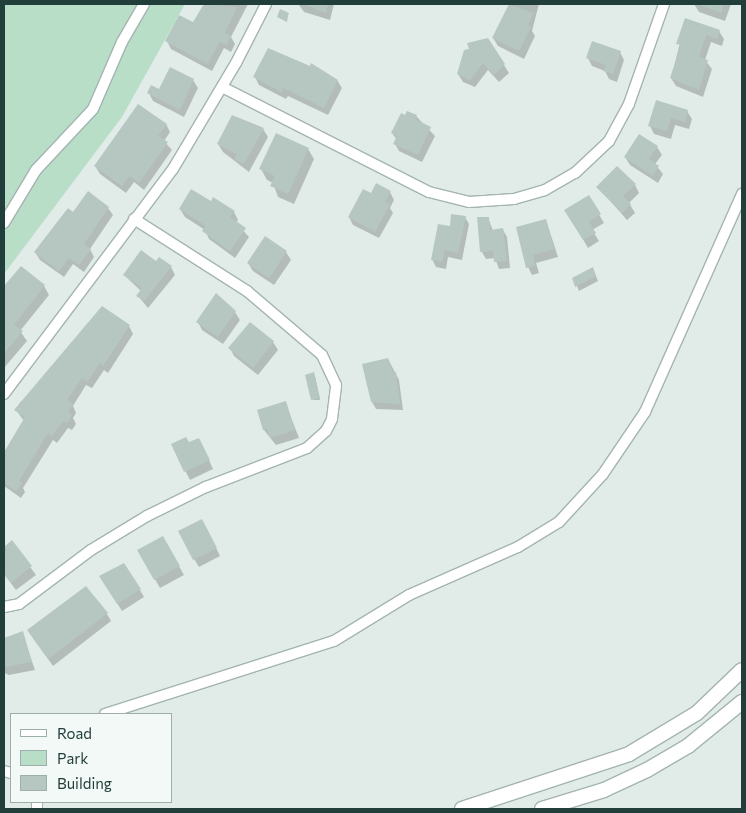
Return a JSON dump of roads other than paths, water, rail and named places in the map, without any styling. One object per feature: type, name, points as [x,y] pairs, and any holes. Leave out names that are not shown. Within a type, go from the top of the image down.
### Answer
[{"type":"street","points":[[4,223],[36,170],[93,109],[105,86],[122,42],[144,4]]},
{"type":"street","points":[[4,394],[173,169],[222,88],[266,4]]},
{"type":"street","points":[[222,88],[429,192],[470,202],[514,199],[545,190],[575,173],[608,141],[629,104],[664,4]]},
{"type":"street","points":[[108,713],[334,641],[409,595],[518,547],[558,522],[602,474],[645,412],[742,194]]},
{"type":"street","points":[[4,607],[19,604],[91,550],[162,508],[206,487],[308,448],[318,440],[332,419],[336,385],[322,355],[248,291],[134,220]]},
{"type":"street","points":[[462,809],[592,769],[647,745],[697,713],[742,670]]},
{"type":"street","points":[[542,809],[597,793],[647,770],[688,746],[742,702]]}]
